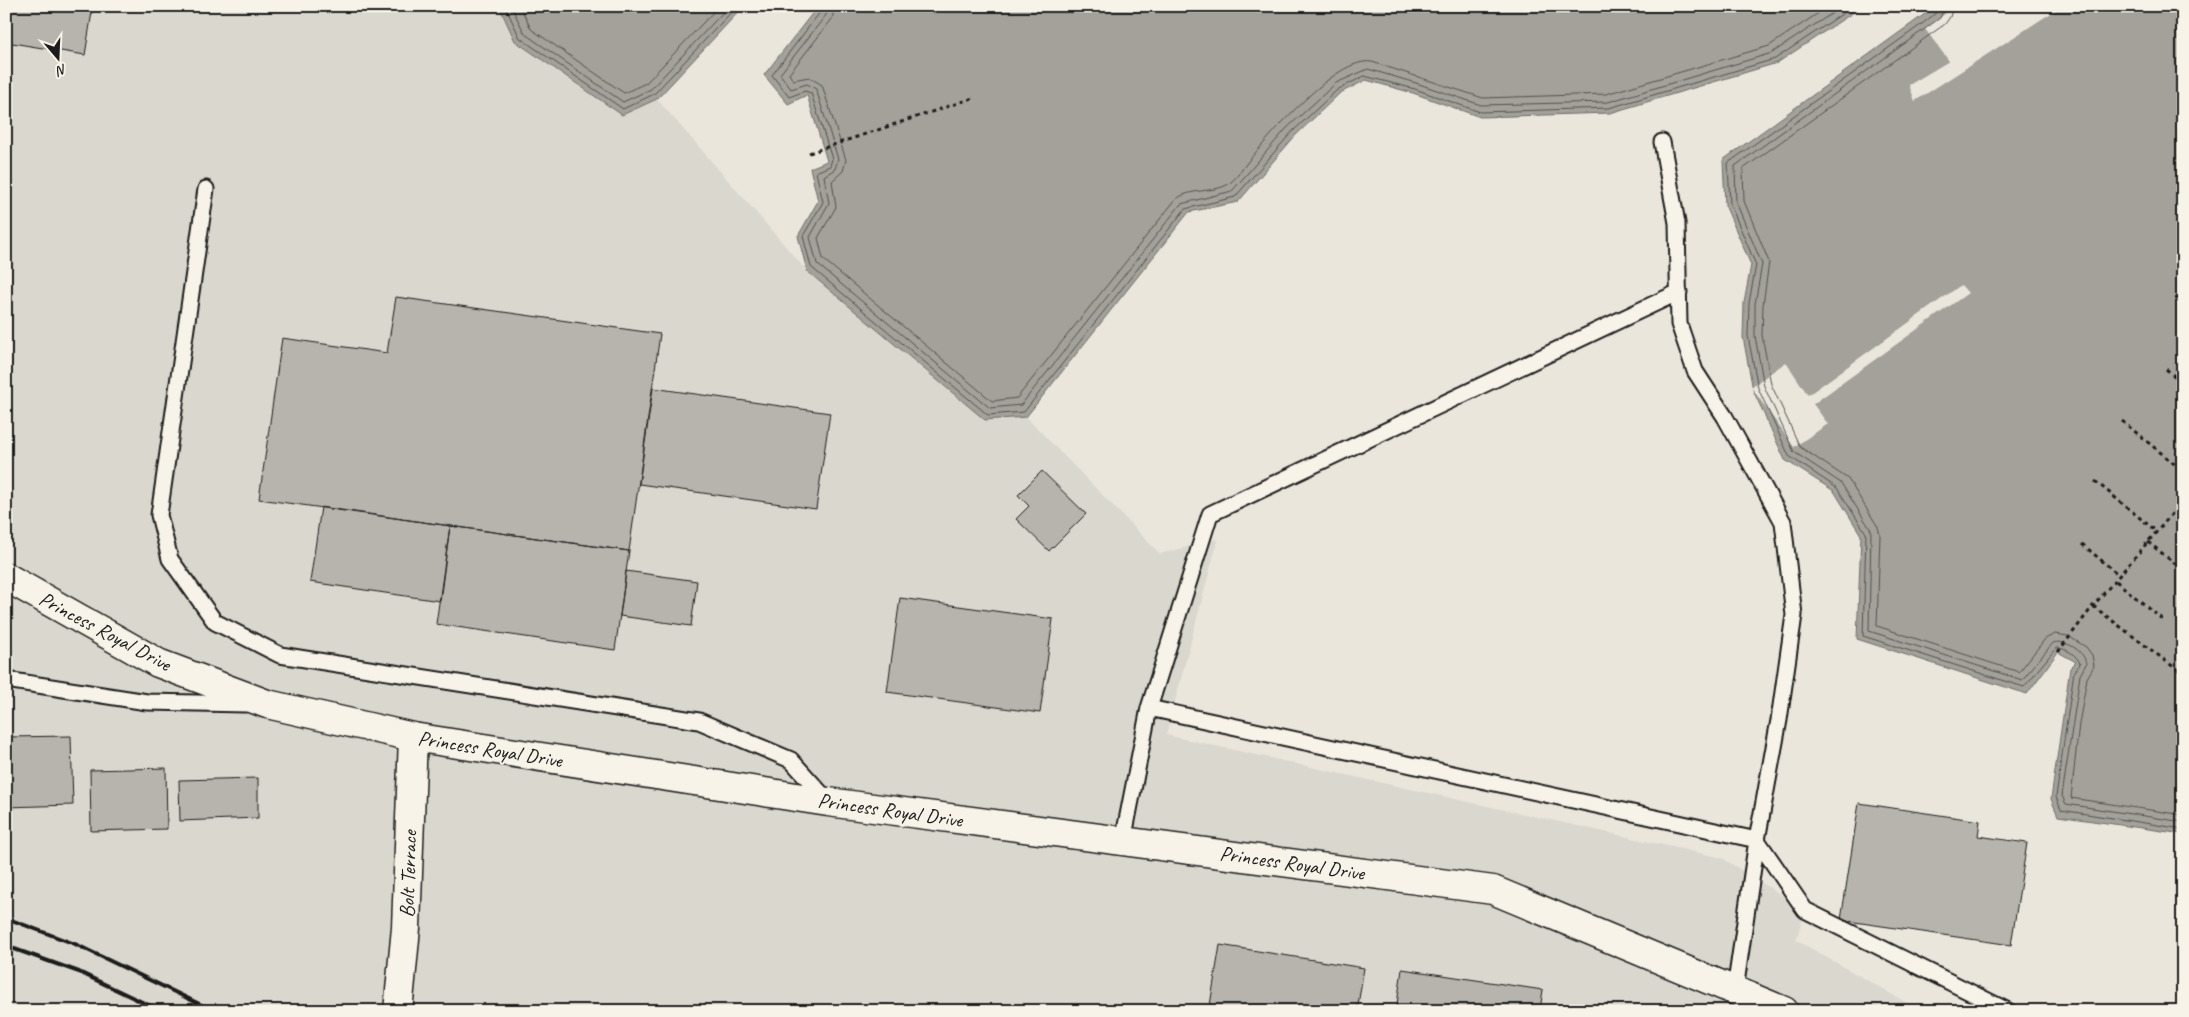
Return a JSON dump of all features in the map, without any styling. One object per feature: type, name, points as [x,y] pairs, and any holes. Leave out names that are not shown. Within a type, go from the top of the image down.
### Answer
[{"type":"main road","name":"Princess Royal Drive","points":[[6,577],[158,663],[267,704],[413,737],[828,802],[1493,890],[1784,1011]]},
{"type":"main road","name":"Bolt Terrace","points":[[398,1011],[406,928],[413,737]]},
{"type":"lane","points":[[1662,142],[1677,223],[1679,324],[1695,371],[1724,417],[1783,522],[1794,615],[1779,720],[1735,990]]},
{"type":"lane","points":[[206,189],[159,515],[170,559],[215,622],[280,655],[699,721],[791,760],[828,802]]},
{"type":"lane","points":[[1123,841],[1150,708],[1210,514],[1679,292]]},
{"type":"lane","points":[[6,680],[147,702],[267,704]]},
{"type":"lane","points":[[1150,708],[1758,840],[1805,910],[2008,1011]]},
{"type":"path","points":[[809,153],[973,98]]},
{"type":"path","points":[[2166,369],[2183,383]]},
{"type":"path","points":[[2122,421],[2183,471]]},
{"type":"path","points":[[2095,481],[2157,532]]},
{"type":"path","points":[[2058,652],[2093,606],[2183,501]]},
{"type":"path","points":[[2148,542],[2183,570]]},
{"type":"path","points":[[2082,544],[2120,576]]},
{"type":"path","points":[[2116,581],[2163,620]]},
{"type":"path","points":[[2093,606],[2183,674]]},
{"type":"shaded area","points":[[6,6],[499,6],[515,41],[622,115],[657,99],[807,271],[985,420],[1026,417],[1160,554],[1218,539],[1166,735],[1722,858],[1805,910],[1796,940],[1921,1011],[24,1011],[6,1005]]},
{"type":"water","points":[[499,6],[744,6],[657,99],[622,115],[515,41]]},
{"type":"water","points":[[818,6],[1863,6],[1777,63],[1610,113],[1480,117],[1413,93],[1366,80],[1340,93],[1295,136],[1238,202],[1189,212],[1026,417],[985,420],[807,271],[798,236],[818,201],[810,168],[827,161],[807,95],[788,104],[764,75]]},
{"type":"water","points":[[1936,6],[2183,6],[2183,834],[2058,816],[2051,799],[2070,668],[2076,662],[2058,652],[2027,694],[1857,639],[1861,535],[1834,491],[1785,460],[1753,390],[1743,337],[1744,303],[1751,265],[1725,205],[1723,160]]},
{"type":"pier","points":[[1955,6],[2062,6],[1915,101],[1909,85],[1949,61],[1925,29]]},
{"type":"pier","points":[[1961,285],[1968,293],[1813,404],[1828,424],[1794,447],[1751,387],[1786,362],[1808,395]]},
{"type":"building","points":[[6,6],[93,6],[85,55],[6,42]]},
{"type":"building","points":[[396,297],[660,334],[629,551],[259,499],[282,338],[387,353]]},
{"type":"building","points":[[653,388],[830,413],[816,509],[639,484]]},
{"type":"building","points":[[1042,471],[1086,514],[1049,551],[1016,519],[1029,506],[1018,495]]},
{"type":"building","points":[[321,507],[450,526],[440,601],[310,582]]},
{"type":"building","points":[[450,526],[629,551],[615,650],[436,624]]},
{"type":"building","points":[[626,571],[697,581],[691,626],[620,616]]},
{"type":"building","points":[[900,598],[1053,619],[1040,713],[887,692]]},
{"type":"building","points":[[71,736],[73,805],[6,807],[6,737]]},
{"type":"building","points":[[166,768],[167,829],[91,831],[90,770]]},
{"type":"building","points":[[258,778],[258,818],[180,821],[179,780]]},
{"type":"building","points":[[1859,803],[1980,821],[1978,836],[2027,843],[2011,945],[1841,920]]},
{"type":"building","points":[[1220,945],[1364,968],[1357,1011],[1209,1011]]},
{"type":"building","points":[[1402,969],[1543,990],[1540,1010],[1547,1011],[1396,1011]]},
{"type":"railway","points":[[6,918],[75,944],[214,1011]]},
{"type":"railway","points":[[6,946],[79,972],[161,1011]]}]
